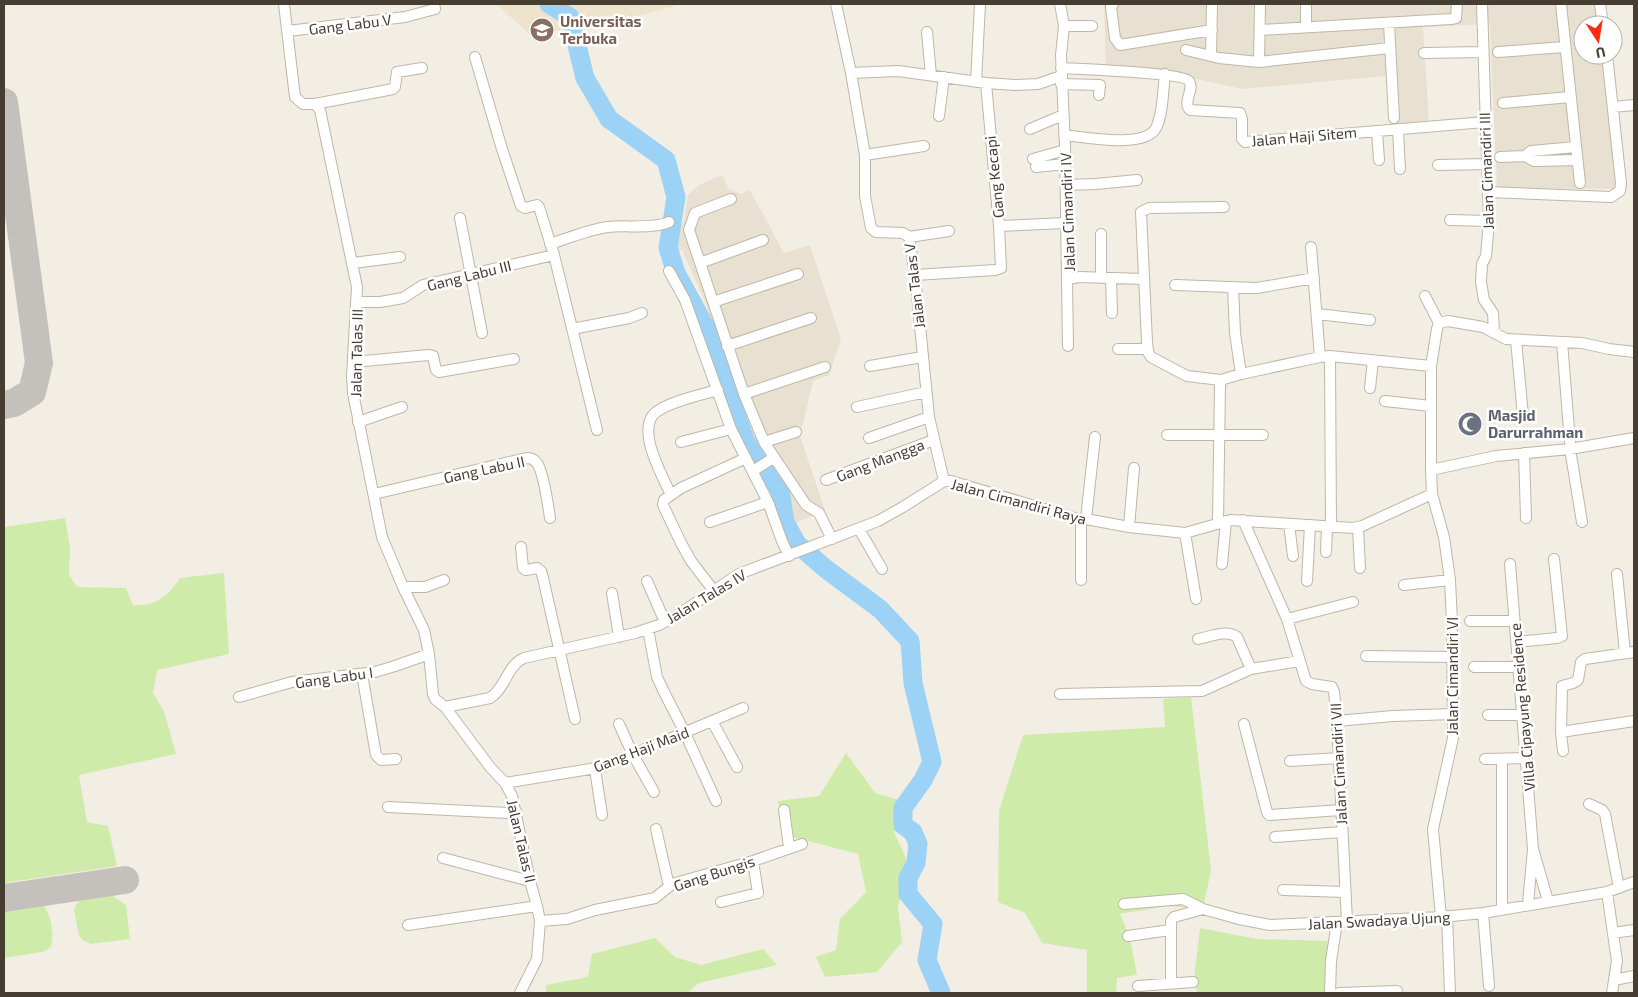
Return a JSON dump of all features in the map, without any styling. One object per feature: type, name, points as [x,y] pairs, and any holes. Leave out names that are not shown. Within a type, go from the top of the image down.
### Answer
[{"type":"street","points":[[284,4],[295,97],[303,104],[315,104],[393,89],[397,72],[422,68]]},
{"type":"street","name":"Gang Labu V","points":[[288,32],[405,18],[435,9],[434,4]]},
{"type":"street","name":"Jalan Talas V","points":[[836,4],[851,73],[865,155],[865,196],[871,228],[876,232],[903,233],[909,237],[915,275],[929,417],[944,481]]},
{"type":"street","name":"Gang Kecapi","points":[[915,275],[999,269],[1001,265],[999,226],[981,83],[980,4]]},
{"type":"street","name":"Jalan Cimandiri IV","points":[[1060,4],[1064,26],[1061,76],[1065,150],[1067,278],[1144,279]]},
{"type":"street","points":[[1113,4],[1111,7],[1115,38],[1120,45],[1212,30]]},
{"type":"street","points":[[1212,4],[1212,56]]},
{"type":"street","points":[[1259,62],[1260,4]]},
{"type":"street","points":[[1306,4],[1306,27]]},
{"type":"street","points":[[1260,30],[1389,24],[1456,18],[1457,4]]},
{"type":"street","name":"Jalan Cimandiri III","points":[[1482,4],[1488,221],[1486,256],[1482,264],[1481,282],[1484,300],[1492,313],[1494,333]]},
{"type":"street","points":[[1560,4],[1580,184]]},
{"type":"street","points":[[1389,24],[1394,118]]},
{"type":"street","points":[[1064,26],[1092,26]]},
{"type":"street","points":[[927,32],[931,75]]},
{"type":"street","points":[[1498,52],[1565,47]]},
{"type":"street","points":[[1186,50],[1212,56],[1259,62],[1390,48]]},
{"type":"street","points":[[1424,53],[1482,52]]},
{"type":"street","points":[[475,57],[521,206],[524,208],[539,205],[554,254],[597,430]]},
{"type":"street","points":[[1488,192],[1611,197],[1620,191],[1621,183],[1608,65]]},
{"type":"street","name":"Jalan Haji Sitem","points":[[851,73],[887,70],[981,83],[1014,85],[1038,84],[1061,76],[1165,74],[1186,78],[1189,82],[1190,86],[1186,104],[1190,110],[1240,113],[1242,119],[1242,139],[1245,142],[1484,122]]},
{"type":"street","points":[[1064,135],[1128,141],[1156,130],[1159,122],[1165,74]]},
{"type":"street","points":[[1061,76],[1100,85],[1099,95]]},
{"type":"street","points":[[939,116],[944,77]]},
{"type":"street","points":[[1503,103],[1570,97]]},
{"type":"street","name":"Jalan Talas III","points":[[315,104],[321,112],[357,287],[353,393],[382,537],[424,630],[429,654],[433,694],[435,699],[445,707]]},
{"type":"street","points":[[1613,107],[1634,105]]},
{"type":"street","points":[[1030,129],[1063,115]]},
{"type":"street","points":[[1398,129],[1400,169]]},
{"type":"street","points":[[1377,130],[1379,160]]},
{"type":"street","points":[[865,155],[924,146]]},
{"type":"street","points":[[1525,156],[1531,151],[1576,147]]},
{"type":"street","points":[[1065,150],[1035,163],[1065,164]]},
{"type":"street","points":[[1500,157],[1525,156],[1534,161],[1577,160]]},
{"type":"street","points":[[1438,165],[1486,164]]},
{"type":"street","points":[[1065,185],[1137,180]]},
{"type":"street","points":[[731,199],[695,213],[689,230],[744,394],[764,442],[806,505],[819,513],[832,539]]},
{"type":"street","points":[[1224,207],[1149,208],[1141,212],[1148,349],[1151,357],[1187,376],[1221,380],[1240,374],[1325,356],[1430,366]]},
{"type":"street","points":[[460,218],[482,333]]},
{"type":"street","points":[[1450,220],[1488,221]]},
{"type":"street","points":[[550,244],[597,229],[658,225],[669,222]]},
{"type":"street","points":[[999,226],[1065,223]]},
{"type":"street","points":[[909,237],[949,231]]},
{"type":"street","points":[[1101,234],[1112,313]]},
{"type":"street","points":[[700,263],[763,240]]},
{"type":"street","points":[[1311,247],[1317,314],[1325,356],[1329,527],[1326,552]]},
{"type":"street","name":"Gang Labu III","points":[[357,302],[380,302],[403,298],[423,285],[554,254]]},
{"type":"street","points":[[353,263],[400,257]]},
{"type":"street","points":[[669,271],[684,300],[731,428],[746,458],[757,469],[782,541],[792,555]]},
{"type":"street","points":[[713,302],[798,274]]},
{"type":"street","points":[[1067,278],[1068,346]]},
{"type":"street","points":[[1174,285],[1266,287],[1314,278]]},
{"type":"street","points":[[1234,287],[1235,333],[1240,374]]},
{"type":"street","points":[[1426,296],[1440,323]]},
{"type":"street","points":[[572,329],[642,314]]},
{"type":"street","points":[[1317,314],[1370,320]]},
{"type":"street","points":[[728,346],[811,318]]},
{"type":"street","points":[[1432,494],[1430,366],[1437,329],[1440,323],[1448,321],[1483,327],[1506,340],[1562,342],[1634,352]]},
{"type":"street","points":[[1516,340],[1523,416]]},
{"type":"street","points":[[1562,342],[1570,446],[1582,522]]},
{"type":"street","points":[[1118,349],[1148,349]]},
{"type":"street","points":[[354,362],[428,355],[433,356],[436,370],[439,372],[514,359]]},
{"type":"street","points":[[870,366],[922,357]]},
{"type":"street","points":[[1370,388],[1373,360]]},
{"type":"street","points":[[744,394],[825,368]]},
{"type":"street","points":[[1221,380],[1219,435],[1222,564]]},
{"type":"street","points":[[672,495],[654,460],[649,424],[654,415],[666,407],[682,400],[718,390]]},
{"type":"street","points":[[857,407],[926,392]]},
{"type":"street","points":[[1385,401],[1430,406]]},
{"type":"street","points":[[358,422],[402,407]]},
{"type":"street","points":[[869,438],[929,417]]},
{"type":"street","points":[[681,442],[731,428]]},
{"type":"street","points":[[764,442],[796,432]]},
{"type":"street","points":[[1167,435],[1263,435]]},
{"type":"street","points":[[1081,580],[1084,520],[1095,437]]},
{"type":"street","points":[[1431,470],[1496,456],[1634,438]]},
{"type":"street","name":"Gang Mangga","points":[[826,480],[934,440]]},
{"type":"street","points":[[1524,453],[1526,518]]},
{"type":"street","name":"Gang Labu II","points":[[374,494],[531,458],[535,460],[540,470],[550,518]]},
{"type":"street","points":[[714,591],[686,553],[663,505],[664,500],[681,488],[746,458]]},
{"type":"street","points":[[757,469],[774,458]]},
{"type":"street","points":[[1129,527],[1134,468]]},
{"type":"street","name":"Jalan Cimandiri Raya","points":[[944,481],[1084,520],[1185,533],[1222,521],[1243,520],[1329,527],[1358,527],[1432,494]]},
{"type":"street","name":"Jalan Talas IV","points":[[445,707],[490,698],[496,694],[514,665],[520,660],[619,637],[665,622],[739,574],[859,529],[903,507],[944,481]]},
{"type":"street","name":"Jalan Cimandiri VI","points":[[1432,494],[1444,537],[1450,580],[1452,622],[1453,738],[1433,829],[1444,917],[1450,993]]},
{"type":"street","points":[[710,522],[768,502]]},
{"type":"street","name":"Jalan Cimandiri VII","points":[[1243,520],[1287,619],[1298,661],[1306,681],[1332,687],[1334,692],[1345,892],[1342,921],[1331,961],[1330,993]]},
{"type":"street","points":[[1288,524],[1293,556]]},
{"type":"street","points":[[1307,581],[1310,525]]},
{"type":"street","points":[[1358,527],[1360,568]]},
{"type":"street","points":[[859,529],[882,569]]},
{"type":"street","points":[[1185,533],[1196,598]]},
{"type":"street","points":[[521,547],[523,569],[537,568],[541,571],[575,719]]},
{"type":"street","points":[[1517,642],[1562,636],[1554,558]]},
{"type":"street","name":"Villa Cipayung Residence","points":[[1510,564],[1533,849],[1528,904]]},
{"type":"street","points":[[1563,752],[1561,732],[1562,686],[1578,680],[1581,662],[1590,658],[1630,652],[1617,574]]},
{"type":"street","points":[[403,587],[425,587],[444,580]]},
{"type":"street","points":[[1404,585],[1450,580]]},
{"type":"street","points":[[647,581],[665,622]]},
{"type":"street","points":[[612,593],[619,637]]},
{"type":"street","points":[[1287,619],[1353,602]]},
{"type":"street","points":[[1470,621],[1514,621]]},
{"type":"street","points":[[648,629],[657,677],[716,801]]},
{"type":"street","points":[[1198,639],[1226,633],[1233,634],[1237,637],[1251,670]]},
{"type":"street","name":"Gang Labu I","points":[[239,697],[302,680],[362,674],[395,666],[429,654]]},
{"type":"street","points":[[1366,656],[1451,657]]},
{"type":"street","points":[[1060,694],[1202,691],[1251,670],[1298,661]]},
{"type":"street","points":[[1474,667],[1519,667]]},
{"type":"street","points":[[362,674],[376,755],[380,760],[396,759]]},
{"type":"street","name":"Jalan Talas II","points":[[445,707],[464,735],[505,783],[512,796],[516,811],[540,921],[537,958],[520,993]]},
{"type":"street","name":"Gang Haji Maid","points":[[505,783],[595,769],[633,755],[743,708]]},
{"type":"street","points":[[1337,721],[1393,716],[1453,714]]},
{"type":"street","points":[[1488,715],[1523,715]]},
{"type":"street","points":[[712,722],[737,767]]},
{"type":"street","points":[[1561,732],[1634,722]]},
{"type":"street","points":[[619,724],[633,755],[654,792]]},
{"type":"street","points":[[1244,724],[1269,815],[1341,810]]},
{"type":"street","points":[[1290,761],[1339,758]]},
{"type":"street","points":[[1485,759],[1527,758]]},
{"type":"street","points":[[1502,765],[1502,909]]},
{"type":"street","points":[[595,769],[602,815]]},
{"type":"street","points":[[1589,804],[1602,810],[1605,814],[1619,888]]},
{"type":"street","points":[[388,807],[508,813],[516,811]]},
{"type":"street","points":[[784,810],[789,847]]},
{"type":"street","points":[[656,829],[669,886]]},
{"type":"street","points":[[1275,836],[1342,832]]},
{"type":"street","name":"Gang Bungis","points":[[540,921],[567,919],[595,910],[655,898],[669,886],[802,844]]},
{"type":"street","name":"Villa Cipayung Residence","points":[[1533,849],[1548,901]]},
{"type":"street","points":[[443,858],[530,881]]},
{"type":"street","points":[[722,902],[758,893],[753,861]]},
{"type":"street","name":"Jalan Swadaya Ujung","points":[[1124,904],[1183,899],[1203,909],[1270,925],[1444,917],[1483,913],[1607,892],[1634,882]]},
{"type":"street","points":[[1530,886],[1543,884]]},
{"type":"street","points":[[1283,890],[1345,892]]},
{"type":"street","points":[[1607,892],[1617,961],[1612,993]]},
{"type":"street","points":[[408,925],[538,906]]},
{"type":"street","points":[[1171,983],[1171,921],[1174,917],[1203,909]]},
{"type":"street","points":[[1483,913],[1489,986]]},
{"type":"street","points":[[1128,936],[1170,930]]},
{"type":"street","points":[[1614,933],[1634,930]]},
{"type":"street","points":[[1614,980],[1634,976]]},
{"type":"street","points":[[1138,986],[1193,982]]},
{"type":"street","points":[[1339,993],[1398,991]]},
{"type":"shaded area","name":"Universitas Terbuka","points":[[496,4],[682,4],[643,15],[584,21],[535,39]]},
{"type":"shaded area","points":[[1104,4],[1598,4],[1600,15],[1573,15],[1573,65],[1605,65],[1622,189],[1497,188],[1490,24],[1423,27],[1429,121],[1390,126],[1386,76],[1242,89],[1169,73],[1106,70]]},
{"type":"shaded area","points":[[722,175],[729,189],[741,194],[750,190],[784,253],[810,245],[841,339],[829,375],[813,381],[800,436],[825,510],[790,525],[788,490],[767,462],[743,416],[706,304],[682,250],[675,253],[678,230],[684,221],[688,195],[699,185]]},
{"type":"green space","points":[[65,518],[70,547],[69,575],[77,587],[126,588],[133,605],[141,605],[161,599],[180,578],[224,573],[229,654],[157,670],[153,693],[164,711],[176,754],[79,775],[87,822],[108,826],[117,866],[4,883],[4,527]]},
{"type":"green space","points":[[1191,697],[1211,870],[1203,909],[1168,906],[1120,914],[1130,937],[1137,975],[1117,978],[1116,993],[1087,993],[1087,950],[1042,943],[1025,913],[998,902],[999,811],[1023,735],[1165,727],[1163,699]]},
{"type":"green space","points":[[846,753],[875,793],[906,802],[894,832],[910,867],[898,907],[902,942],[877,972],[825,977],[816,957],[836,950],[840,919],[866,892],[858,854],[793,837],[777,801],[819,796]]},
{"type":"green space","points":[[110,894],[126,905],[130,939],[91,944],[84,941],[79,936],[74,910],[77,903],[84,897]]},
{"type":"green space","points":[[33,905],[44,906],[49,915],[52,931],[51,947],[42,952],[4,958],[4,910]]},
{"type":"green space","points":[[1200,928],[1257,939],[1328,941],[1327,993],[1197,993],[1194,978]]},
{"type":"green space","points":[[655,938],[675,957],[701,965],[763,949],[777,965],[699,983],[687,993],[546,993],[546,985],[588,977],[592,954]]},
{"type":"waterway","points":[[549,4],[570,17],[585,78],[609,119],[666,160],[676,197],[668,248],[676,273],[705,326],[745,440],[766,473],[780,490],[785,522],[797,544],[826,569],[880,609],[910,641],[913,683],[932,762],[923,780],[903,808],[903,825],[913,832],[918,844],[916,863],[908,878],[908,894],[933,924],[927,960],[941,993]]},
{"type":"taxiway","points":[[4,102],[39,363],[32,392],[14,403],[4,405]]},
{"type":"taxiway","points":[[4,898],[125,880]]},
{"type":"place","name":"Universitas Terbuka","points":[[542,30]]},
{"type":"place","name":"Masjid Darurrahman","points":[[1470,424]]}]
